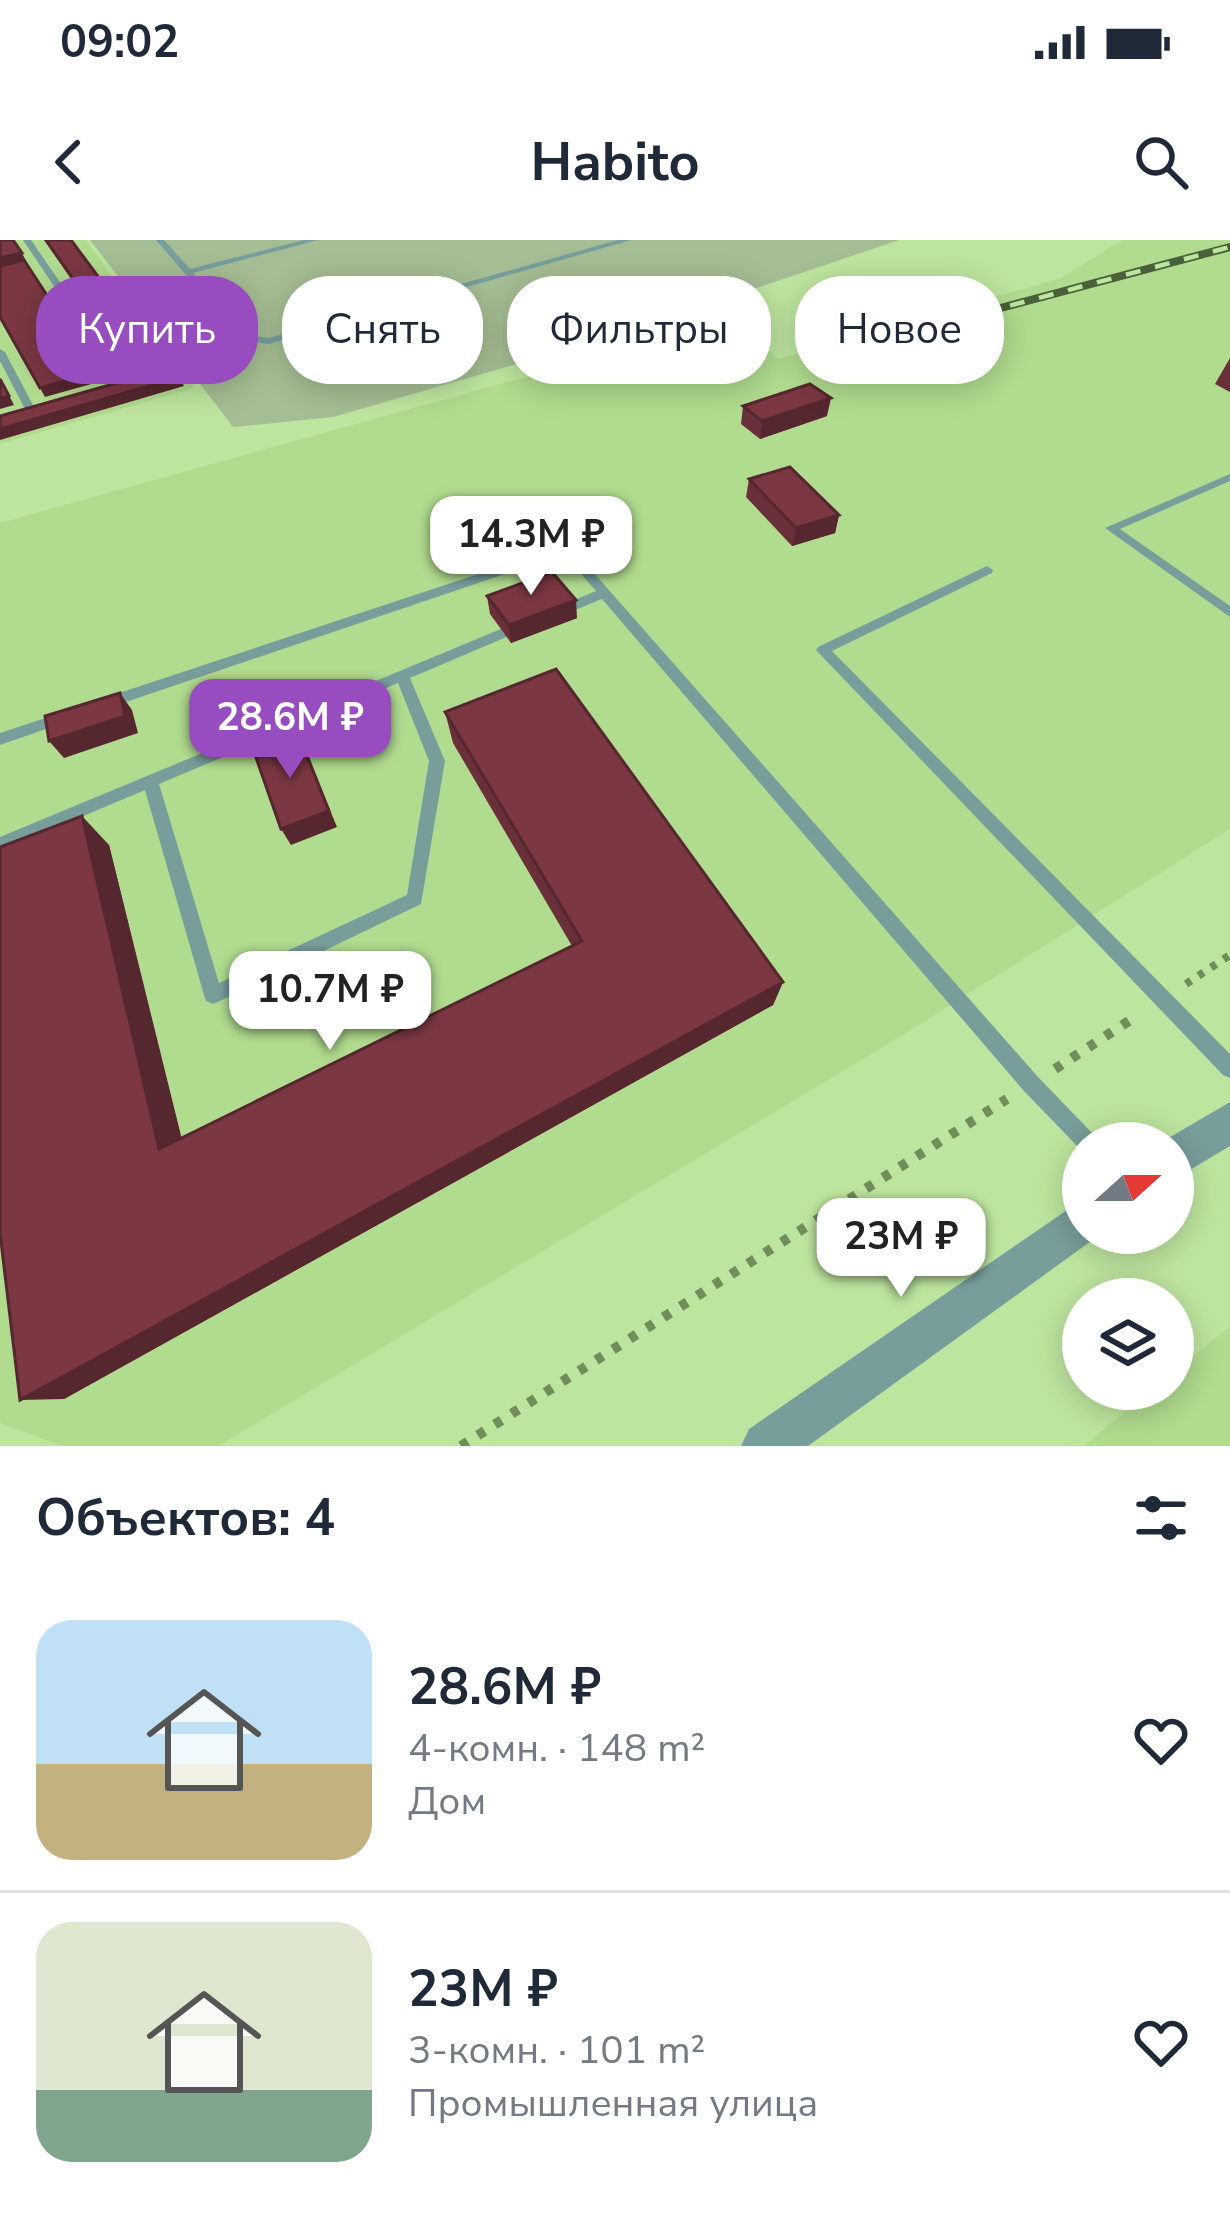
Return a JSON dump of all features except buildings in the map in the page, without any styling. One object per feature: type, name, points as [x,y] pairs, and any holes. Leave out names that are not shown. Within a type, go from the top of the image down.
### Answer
[{"type":"street","points":[[1194,1145],[1230,1122]]},
{"type":"street","points":[[766,1446],[1062,1236]]},
{"type":"lane","points":[[27,240],[52,276]]},
{"type":"lane","points":[[160,240],[245,338],[269,341],[627,240]]},
{"type":"lane","points":[[187,272],[314,240]]},
{"type":"lane","points":[[21,267],[42,262]]},
{"type":"lane","points":[[0,352],[31,410]]},
{"type":"lane","points":[[106,389],[125,384]]},
{"type":"lane","points":[[15,415],[50,405]]},
{"type":"lane","points":[[1230,477],[1112,528],[1230,613]]},
{"type":"lane","points":[[0,739],[566,549],[1068,1122]]},
{"type":"lane","points":[[987,570],[824,650],[1230,1067]]},
{"type":"lane","points":[[0,844],[604,593]]},
{"type":"lane","points":[[151,781],[213,995],[415,899],[437,761],[402,675]]},
{"type":"path","points":[[461,1446],[1230,955]]},
{"type":"shaded area","points":[[0,240],[86,240],[112,276],[36,276],[36,384],[191,384],[194,388],[0,444]]},
{"type":"shaded area","points":[[90,240],[899,240],[771,283],[771,276],[507,276],[507,367],[483,374],[483,276],[282,276],[282,384],[447,384],[333,417],[233,427],[200,384],[258,384],[258,276],[118,276]]},
{"type":"shaded area","points":[[1122,240],[1230,240],[1230,829],[901,1036],[218,1446],[63,1446],[0,1423],[0,523],[507,382],[771,384],[771,352],[778,359],[795,354],[795,384],[1004,384],[1004,294],[1061,278]]},
{"type":"shaded area","points":[[1230,1326],[1230,1446],[1084,1446],[1128,1410],[1194,1410],[1194,1356]]},
{"type":"railway","points":[[1004,307],[1230,247]]}]
